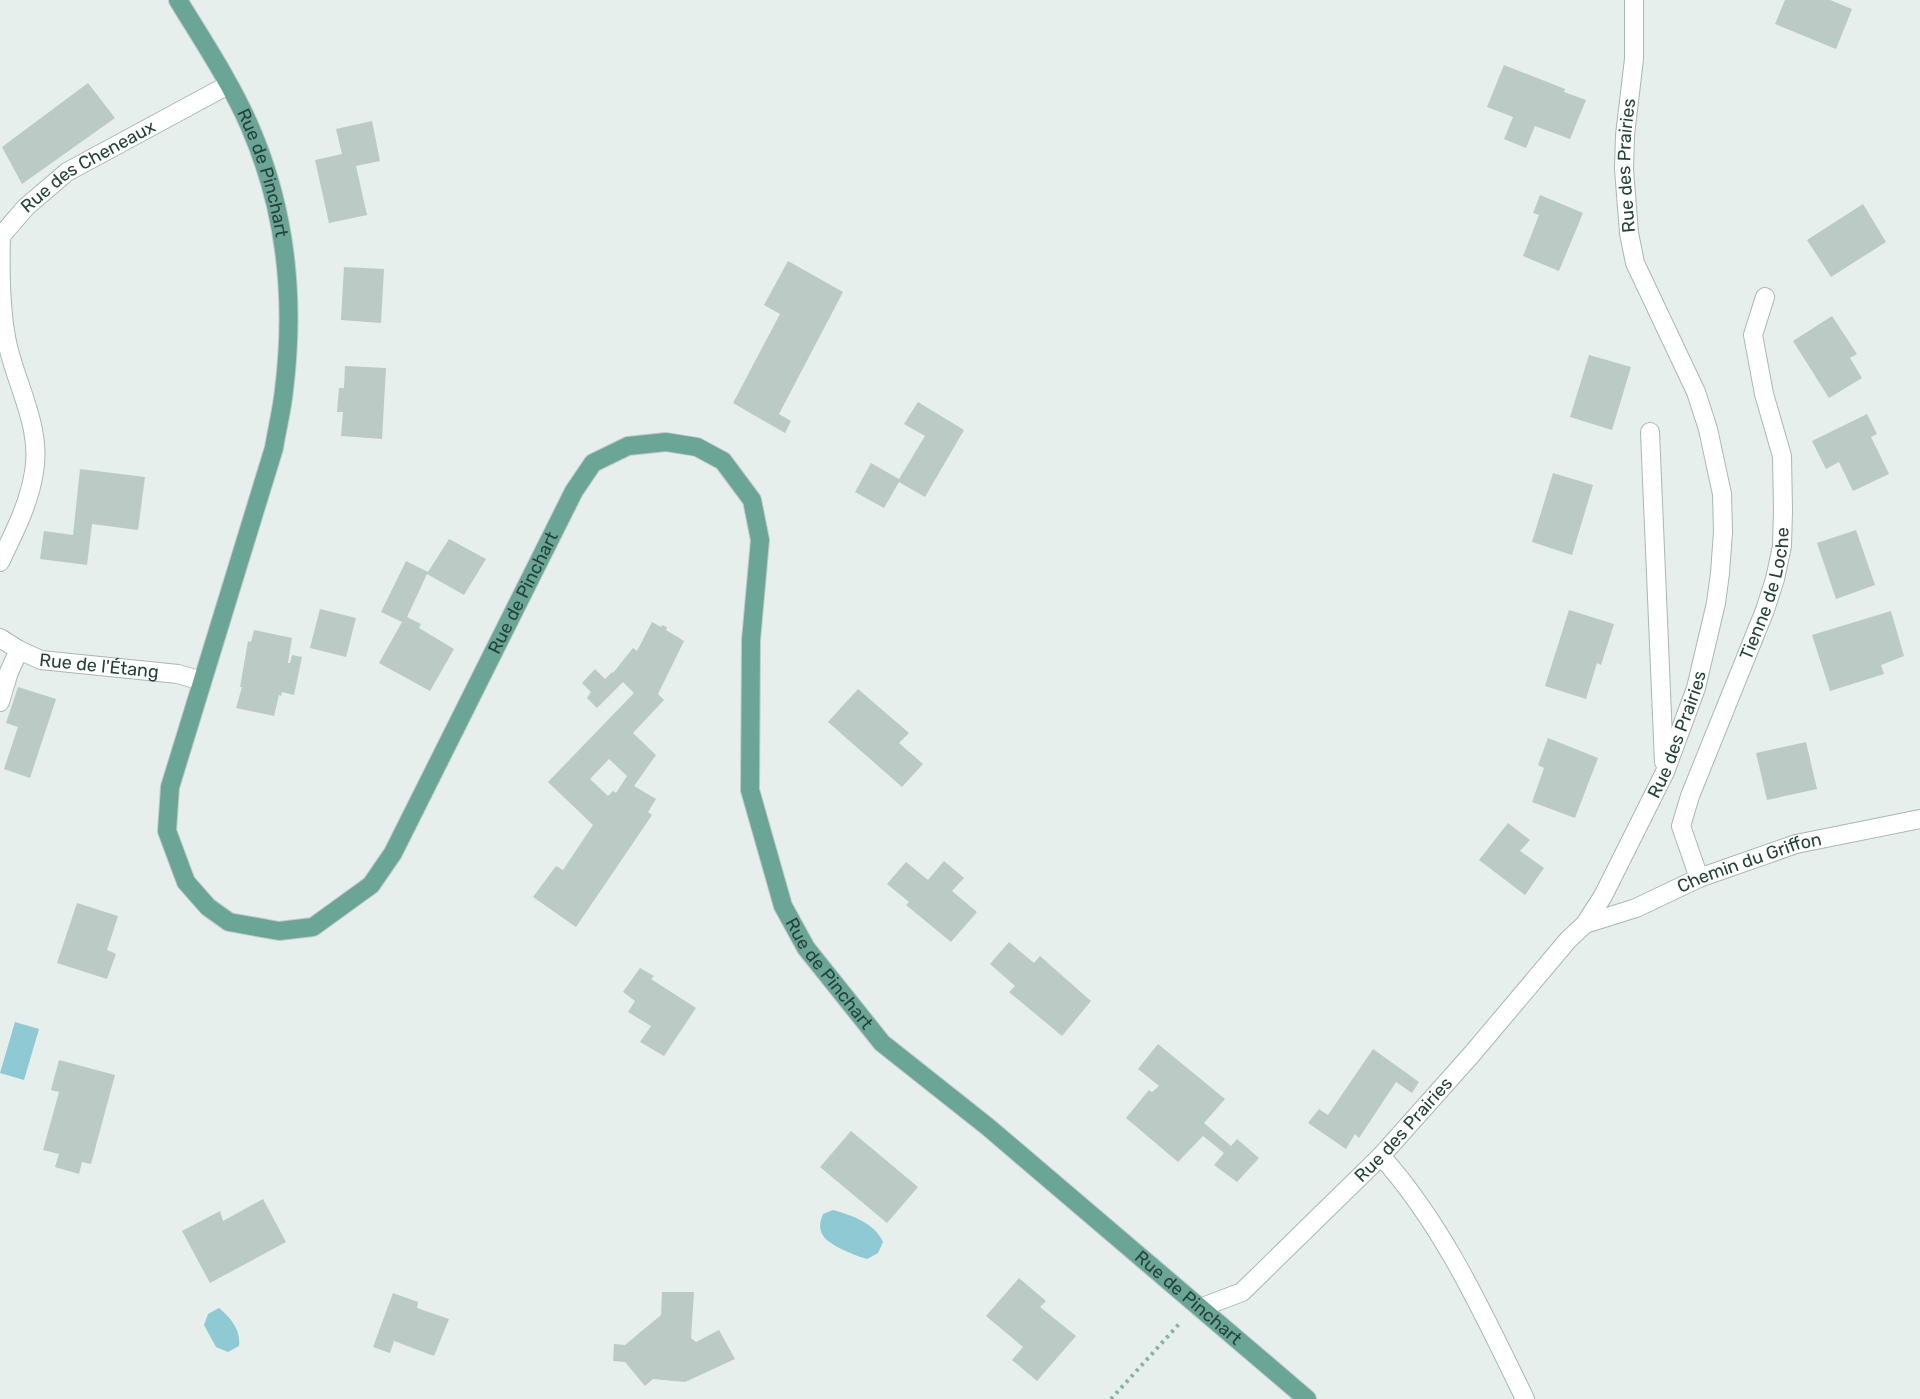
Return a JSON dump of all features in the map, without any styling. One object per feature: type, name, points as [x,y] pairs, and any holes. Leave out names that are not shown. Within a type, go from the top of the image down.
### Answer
[{"type":"main road","name":"Rue de Pinchart","points":[[178,0],[250,127],[269,182],[282,231],[287,278],[289,334],[284,392],[274,448],[170,788],[167,831],[186,882],[208,907],[229,922],[279,931],[314,927],[371,885],[393,853],[539,558],[574,491],[593,463],[628,446],[666,442],[697,447],[723,461],[752,500],[760,540],[752,640],[750,790],[783,906],[806,948],[882,1043],[988,1127],[1307,1399]]},
{"type":"street","name":"Rue des Prairies","points":[[1200,1308],[1242,1292],[1381,1156],[1473,1054],[1568,940],[1585,924],[1603,896],[1665,772],[1696,688],[1716,603],[1723,532],[1722,494],[1717,465],[1696,392],[1635,263],[1629,232],[1624,169],[1625,135],[1634,59],[1634,0]]},
{"type":"street","name":"Rue des Cheneaux","points":[[0,562],[27,501],[34,470],[35,450],[32,423],[7,343],[2,315],[1,236],[26,207],[67,172],[228,85]]},
{"type":"street","name":"Tienne de Loche","points":[[1699,878],[1680,826],[1766,609],[1782,546],[1782,456],[1764,394],[1753,335],[1766,297]]},
{"type":"street","points":[[1650,432],[1665,772]]},
{"type":"street","name":"Rue de l'Étang","points":[[0,638],[41,660],[178,674],[202,681]]},
{"type":"street","points":[[0,702],[9,672],[19,650]]},
{"type":"street","name":"Chemin du Griffon","points":[[1585,924],[1636,908],[1699,878],[1796,844],[1920,819]]},
{"type":"street","points":[[1381,1156],[1405,1183],[1430,1220],[1485,1318],[1525,1399]]},
{"type":"path","points":[[1111,1399],[1177,1326],[1200,1308]]},
{"type":"water","points":[[15,1022],[39,1029],[24,1080],[0,1073]]},
{"type":"water","points":[[833,1210],[855,1217],[874,1230],[883,1242],[878,1253],[867,1259],[827,1240],[821,1231],[820,1223],[823,1214]]},
{"type":"water","points":[[219,1308],[237,1330],[239,1346],[228,1352],[216,1347],[204,1325],[208,1314]]},
{"type":"building","points":[[1785,0],[1830,0],[1852,9],[1836,49],[1775,24]]},
{"type":"building","points":[[1504,65],[1565,89],[1564,92],[1586,100],[1570,139],[1535,126],[1526,148],[1504,139],[1513,117],[1487,107]]},
{"type":"building","points":[[88,83],[115,118],[22,184],[2,147]]},
{"type":"building","points":[[372,121],[380,161],[356,166],[367,215],[329,223],[315,160],[342,154],[336,129]]},
{"type":"building","points":[[1540,195],[1583,213],[1559,271],[1523,256],[1539,215],[1533,213]]},
{"type":"building","points":[[1863,204],[1886,242],[1831,277],[1807,240]]},
{"type":"building","points":[[788,261],[843,292],[779,414],[791,421],[785,433],[733,403],[780,314],[764,305]]},
{"type":"building","points":[[344,267],[384,269],[381,323],[341,320]]},
{"type":"building","points":[[1832,316],[1857,354],[1850,358],[1862,378],[1829,398],[1793,341]]},
{"type":"building","points":[[1589,355],[1631,367],[1612,430],[1570,417]]},
{"type":"building","points":[[345,366],[386,368],[382,439],[341,436],[343,412],[337,412],[339,388],[344,388]]},
{"type":"building","points":[[918,402],[964,430],[925,497],[899,482],[884,508],[855,492],[871,463],[899,479],[925,436],[904,424]]},
{"type":"building","points":[[1867,414],[1877,434],[1871,437],[1889,474],[1853,491],[1839,462],[1826,469],[1812,441]]},
{"type":"building","points":[[80,469],[145,477],[138,530],[92,524],[87,565],[40,559],[44,531],[73,535]]},
{"type":"building","points":[[1553,473],[1593,485],[1572,555],[1532,542]]},
{"type":"building","points":[[1856,530],[1875,585],[1836,599],[1817,543]]},
{"type":"building","points":[[449,539],[486,559],[464,595],[427,574],[407,617],[421,624],[419,628],[454,649],[430,691],[379,663],[402,622],[381,612],[406,561],[428,572]]},
{"type":"building","points":[[320,609],[356,618],[346,657],[310,648]]},
{"type":"building","points":[[1569,610],[1614,624],[1601,665],[1597,663],[1586,699],[1545,686]]},
{"type":"building","points":[[1891,611],[1904,656],[1881,665],[1884,674],[1830,691],[1812,635]]},
{"type":"building","points":[[652,622],[661,627],[662,625],[667,627],[666,630],[684,641],[658,694],[664,700],[633,733],[656,755],[634,786],[656,799],[648,812],[652,815],[576,927],[533,897],[556,866],[563,870],[593,825],[548,782],[634,693],[623,682],[597,708],[587,698],[591,692],[582,683],[595,669],[605,679],[613,673],[633,648],[637,651]],"holes":[[[609,759],[627,776],[616,793],[613,791],[608,796],[590,779]]]},
{"type":"building","points":[[254,630],[292,638],[288,663],[292,655],[302,657],[294,695],[282,692],[281,696],[279,695],[274,716],[236,708],[242,687],[240,687],[248,641],[251,642]]},
{"type":"building","points":[[18,687],[56,699],[30,778],[4,769],[18,727],[6,723]]},
{"type":"building","points":[[858,689],[909,733],[899,743],[923,764],[902,787],[828,722]]},
{"type":"building","points":[[1548,738],[1598,758],[1575,818],[1532,802],[1544,768],[1538,765]]},
{"type":"building","points":[[1806,742],[1817,789],[1767,800],[1756,753]]},
{"type":"building","points":[[1508,823],[1530,840],[1520,851],[1544,868],[1525,895],[1479,860]]},
{"type":"building","points":[[944,861],[964,878],[952,891],[977,912],[951,942],[906,905],[909,902],[887,884],[906,862],[928,880]]},
{"type":"building","points":[[77,903],[118,916],[107,950],[116,954],[107,979],[57,963]]},
{"type":"building","points":[[1009,942],[1034,963],[1040,956],[1091,1001],[1062,1036],[1009,992],[1015,986],[990,964]]},
{"type":"building","points":[[640,968],[654,976],[651,979],[696,1008],[664,1056],[640,1042],[651,1026],[628,1012],[635,1001],[623,992]]},
{"type":"building","points":[[1158,1044],[1225,1099],[1204,1123],[1231,1146],[1237,1139],[1259,1158],[1237,1182],[1214,1165],[1224,1153],[1203,1136],[1178,1162],[1126,1118],[1149,1090],[1152,1092],[1159,1086],[1138,1069]]},
{"type":"building","points":[[1373,1049],[1419,1082],[1412,1093],[1396,1082],[1359,1138],[1355,1134],[1346,1149],[1308,1123],[1319,1109],[1328,1115]]},
{"type":"building","points":[[59,1060],[115,1075],[91,1164],[82,1162],[79,1174],[55,1167],[59,1154],[43,1150],[59,1092],[51,1090]]},
{"type":"building","points":[[851,1131],[918,1187],[887,1223],[820,1167]]},
{"type":"building","points":[[263,1199],[286,1242],[210,1283],[182,1231],[220,1211],[223,1221]]},
{"type":"building","points":[[1019,1278],[1046,1301],[1040,1307],[1076,1336],[1037,1381],[1012,1360],[1023,1347],[986,1316]]},
{"type":"building","points":[[662,1292],[694,1292],[691,1338],[696,1342],[719,1330],[735,1359],[685,1382],[653,1379],[645,1386],[625,1362],[613,1361],[614,1344],[625,1345],[661,1315]]},
{"type":"building","points":[[393,1293],[418,1302],[417,1308],[449,1319],[434,1356],[394,1341],[390,1353],[373,1347]]}]
